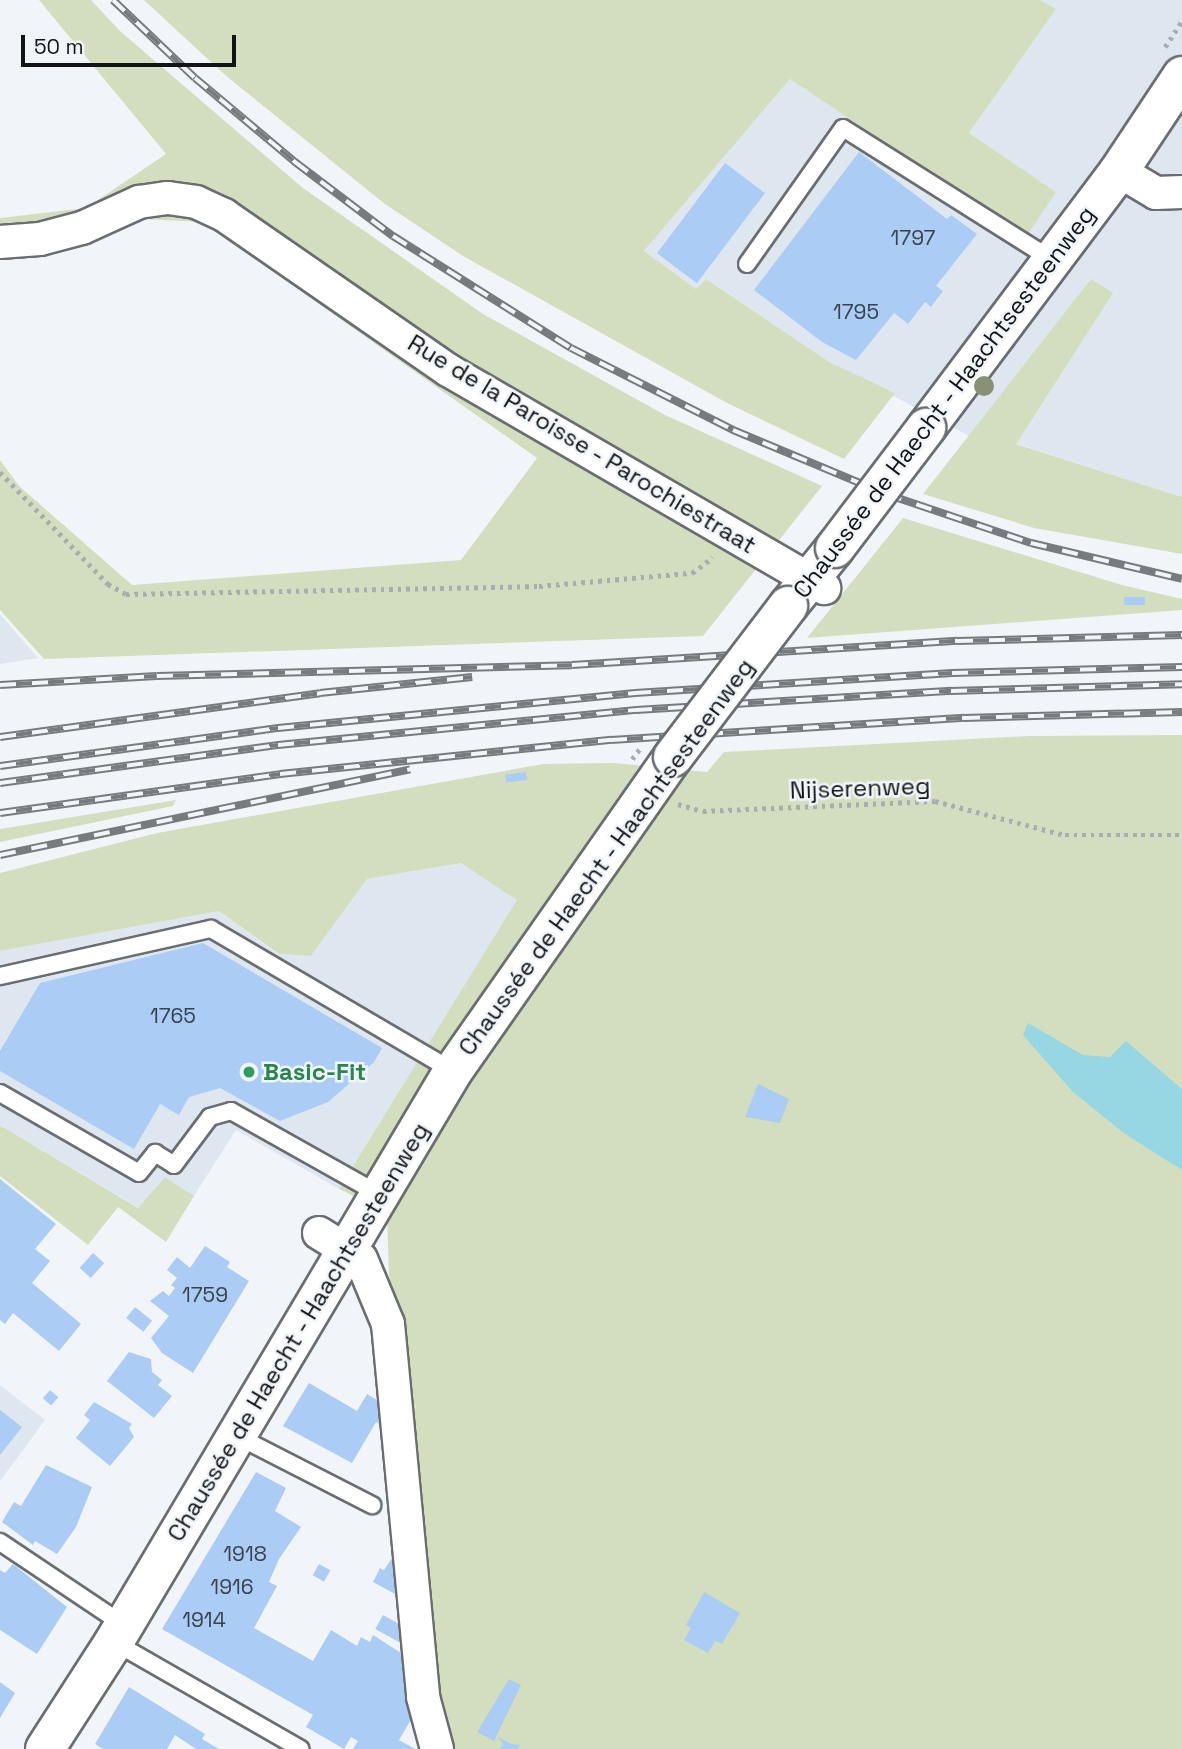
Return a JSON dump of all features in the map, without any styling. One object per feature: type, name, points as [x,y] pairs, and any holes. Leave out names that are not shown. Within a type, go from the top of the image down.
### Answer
[{"type":"main road","name":"Chaussée de Haecht - Haachtsesteenweg","points":[[45,1749],[119,1633],[235,1435],[332,1240],[377,1193],[453,1072],[796,579],[835,548],[1054,260],[1119,171],[1182,76]]},
{"type":"street","points":[[1119,171],[1156,194],[1182,192]]},
{"type":"street","name":"Rue de la Paroisse - Parochiestraat","points":[[0,242],[40,239],[82,228],[139,202],[168,198],[196,202],[225,215],[448,370],[731,533],[796,579]]},
{"type":"street","points":[[332,1240],[361,1259],[388,1324],[422,1697],[437,1749]]},
{"type":"lane","points":[[747,264],[843,128],[1054,260]]},
{"type":"lane","points":[[0,976],[211,929],[453,1072]]},
{"type":"lane","points":[[0,1093],[139,1173],[156,1153],[174,1165],[210,1117],[230,1111],[377,1193]]},
{"type":"lane","points":[[235,1435],[372,1505]]},
{"type":"lane","points":[[0,1542],[119,1633],[301,1749]]},
{"type":"path","points":[[0,472],[108,584],[126,594],[538,586],[692,573],[715,556],[731,533]]},
{"type":"path","name":"Nijserenweg","points":[[674,803],[703,811],[935,801],[1065,835],[1182,835]]},
{"type":"shaded area","points":[[1040,0],[1182,0],[1182,497],[996,437],[971,437],[831,363],[706,279],[696,289],[644,251],[790,79],[1026,237],[1055,191],[969,133],[1056,9]]},
{"type":"shaded area","points":[[0,614],[38,658],[0,664]]},
{"type":"shaded area","points":[[461,863],[518,900],[339,1189],[236,1130],[194,1196],[165,1177],[139,1208],[0,1125],[0,951],[219,911],[278,954],[311,956],[367,879]]},
{"type":"shaded area","points":[[0,1385],[45,1420],[0,1481]]},
{"type":"green space","points":[[39,0],[91,0],[120,31],[303,188],[483,314],[665,415],[822,486],[703,636],[44,659],[0,610],[0,460],[19,486],[132,585],[461,560],[537,458],[203,222],[143,219],[96,240],[30,254],[0,254],[0,218],[86,208],[166,154]]},
{"type":"green space","points":[[144,0],[1040,0],[1056,9],[969,133],[1056,192],[1026,237],[790,79],[644,251],[696,289],[706,279],[831,363],[895,393],[844,459],[727,403],[463,256],[385,204],[225,75]]},
{"type":"green space","points":[[1091,279],[1113,293],[1016,444],[1182,497],[1182,554],[1034,528],[923,494]]},
{"type":"green space","points":[[903,518],[1122,585],[1182,599],[1182,610],[807,638]]},
{"type":"green space","points":[[1182,735],[1182,1749],[446,1749],[431,1694],[389,1275],[387,1212],[339,1189],[517,900],[461,863],[367,879],[311,956],[279,954],[219,911],[0,951],[0,873],[157,833],[543,764],[614,763],[707,772],[724,752],[1029,736]]},
{"type":"green space","points":[[176,800],[173,806],[0,842],[0,829]]},
{"type":"green space","points":[[0,1125],[138,1208],[165,1177],[194,1196],[166,1242],[118,1207],[88,1245],[0,1176]]},
{"type":"water","points":[[1028,1023],[1083,1055],[1110,1057],[1126,1041],[1182,1089],[1182,1170],[1125,1134],[1073,1092],[1023,1035]]},
{"type":"building","points":[[859,152],[947,219],[951,215],[977,234],[936,286],[943,291],[931,307],[925,302],[908,324],[894,313],[856,360],[822,342],[754,290]]},
{"type":"building","points":[[725,163],[765,193],[697,283],[657,253]]},
{"type":"building","points":[[1124,597],[1145,597],[1145,605],[1124,605]]},
{"type":"building","points":[[526,772],[527,780],[506,782],[505,775]]},
{"type":"building","points":[[203,943],[382,1048],[374,1062],[328,1102],[280,1121],[220,1088],[189,1097],[179,1115],[160,1104],[134,1149],[0,1071],[0,1051],[40,983]]},
{"type":"building","points":[[758,1084],[789,1099],[780,1123],[745,1117]]},
{"type":"building","points":[[0,1179],[56,1224],[35,1249],[50,1261],[32,1283],[81,1324],[59,1351],[13,1313],[5,1324],[0,1320]]},
{"type":"building","points":[[205,1246],[230,1262],[227,1267],[249,1281],[193,1373],[162,1353],[151,1338],[169,1316],[150,1301],[163,1291],[169,1296],[175,1288],[171,1285],[177,1278],[167,1270],[177,1257],[190,1268]]},
{"type":"building","points":[[93,1253],[104,1263],[91,1278],[80,1268]]},
{"type":"building","points":[[135,1307],[152,1321],[143,1332],[126,1318]]},
{"type":"building","points":[[129,1352],[151,1359],[152,1372],[162,1380],[158,1385],[172,1396],[154,1418],[107,1381]]},
{"type":"building","points":[[309,1383],[357,1411],[367,1394],[387,1406],[389,1430],[376,1422],[352,1463],[283,1426]]},
{"type":"building","points":[[50,1390],[58,1397],[51,1406],[43,1398]]},
{"type":"building","points":[[94,1402],[132,1424],[129,1428],[134,1437],[110,1466],[76,1438],[90,1420],[84,1415]]},
{"type":"building","points":[[0,1410],[22,1427],[0,1455]]},
{"type":"building","points":[[46,1465],[92,1487],[76,1527],[57,1554],[35,1541],[33,1545],[2,1522],[14,1502],[21,1506]]},
{"type":"building","points":[[256,1472],[286,1488],[275,1511],[301,1527],[279,1559],[269,1582],[277,1586],[254,1628],[313,1661],[331,1630],[357,1646],[361,1637],[370,1642],[373,1635],[409,1658],[402,1672],[408,1675],[412,1718],[399,1740],[415,1749],[353,1749],[358,1741],[351,1737],[344,1749],[306,1727],[313,1715],[162,1629]]},
{"type":"building","points":[[392,1558],[400,1562],[394,1576],[402,1580],[395,1594],[373,1582],[380,1568],[384,1570]]},
{"type":"building","points":[[13,1564],[67,1607],[37,1654],[0,1630],[0,1570],[5,1573]]},
{"type":"building","points":[[319,1564],[330,1570],[324,1582],[313,1575]]},
{"type":"building","points":[[704,1592],[740,1613],[722,1644],[715,1641],[708,1653],[684,1640],[691,1628],[686,1625]]},
{"type":"building","points":[[383,1615],[408,1629],[401,1643],[375,1629]]},
{"type":"building","points":[[509,1679],[521,1685],[494,1741],[477,1732]]},
{"type":"building","points":[[0,1682],[15,1693],[0,1718]]},
{"type":"building","points":[[129,1687],[205,1734],[202,1739],[219,1749],[196,1749],[175,1735],[167,1749],[103,1749],[95,1744]]},
{"type":"building","points":[[498,1737],[511,1744],[520,1745],[518,1749],[500,1749],[503,1744]]},
{"type":"railway","points":[[113,0],[195,78],[295,162],[393,236],[571,348],[733,430],[886,494],[1031,543],[1182,579]]},
{"type":"railway","points":[[0,685],[157,676],[572,665],[957,641],[1182,635]]},
{"type":"railway","points":[[0,766],[278,728],[635,693],[952,673],[1182,667]]},
{"type":"railway","points":[[0,737],[320,693],[472,677]]},
{"type":"railway","points":[[0,783],[278,745],[636,710],[951,691],[1182,684]]},
{"type":"railway","points":[[0,813],[280,774],[611,740],[964,718],[1182,712]]},
{"type":"railway","points":[[0,855],[410,769]]},
{"type":"place","name":"Basic-Fit","points":[[249,1072]]}]
